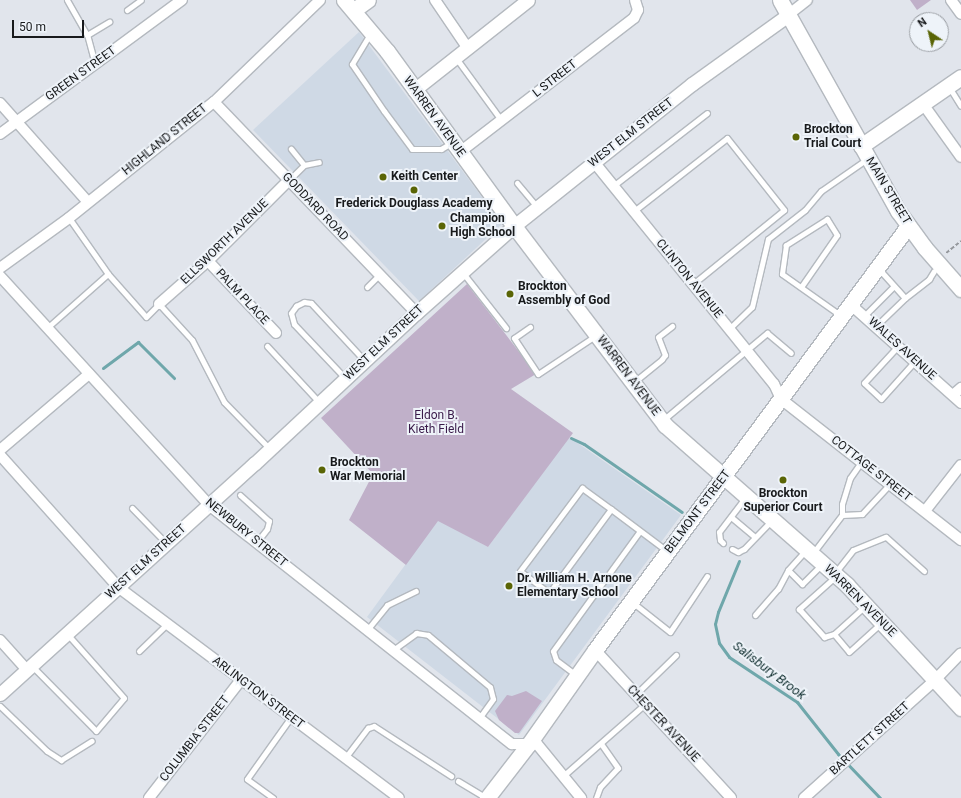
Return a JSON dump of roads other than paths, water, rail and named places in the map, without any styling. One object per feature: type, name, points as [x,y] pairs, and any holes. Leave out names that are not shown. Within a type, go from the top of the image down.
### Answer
[{"type":"main road","points":[[349,5],[368,0]]},
{"type":"main road","name":"MAIN STREET","points":[[780,0],[908,226],[936,266],[961,289]]},
{"type":"main road","name":"WARREN AVENUE","points":[[349,5],[372,31],[514,226],[662,420],[835,575],[882,622],[961,708]]},
{"type":"main road","points":[[865,152],[923,104],[961,77]]},
{"type":"main road","name":"BELMONT STREET","points":[[487,798],[528,745],[595,650],[908,226]]},
{"type":"street","name":"GREEN STREET","points":[[0,134],[182,0]]},
{"type":"street","points":[[435,0],[467,47]]},
{"type":"street","points":[[414,90],[528,0]]},
{"type":"street","name":"L STREET","points":[[456,147],[501,120],[634,18],[638,10],[635,0]]},
{"type":"street","points":[[788,14],[807,0]]},
{"type":"street","points":[[951,0],[961,14]]},
{"type":"street","name":"HIGHLAND STREET","points":[[0,268],[68,218],[214,102],[315,1]]},
{"type":"street","name":"WEST ELM STREET","points":[[0,694],[270,450],[416,313],[514,226],[692,84],[788,14]]},
{"type":"street","name":"GODDARD ROAD","points":[[214,102],[416,313]]},
{"type":"street","points":[[0,103],[88,202]]},
{"type":"street","points":[[923,104],[961,157]]},
{"type":"street","name":"CLINTON AVENUE","points":[[594,162],[730,328],[774,384],[781,399]]},
{"type":"street","name":"ELLSWORTH AVENUE","points":[[159,304],[208,261],[289,180]]},
{"type":"street","name":"PALM PLACE","points":[[208,261],[276,333]]},
{"type":"street","name":"NEWBURY STREET","points":[[0,276],[209,505],[512,744],[538,744],[563,776]]},
{"type":"street","name":"WALES AVENUE","points":[[850,304],[916,361],[957,392],[961,404]]},
{"type":"street","points":[[0,450],[89,374]]},
{"type":"street","name":"COTTAGE STREET","points":[[781,399],[925,511],[959,535]]},
{"type":"street","name":"ARLINGTON STREET","points":[[0,455],[118,587],[399,798]]},
{"type":"street","points":[[925,511],[961,465]]},
{"type":"street","points":[[0,640],[29,667]]},
{"type":"street","name":"CHESTER AVENUE","points":[[595,650],[731,798]]},
{"type":"street","name":"BARTLETT STREET","points":[[804,798],[935,680],[961,653]]},
{"type":"street","name":"COLUMBIA STREET","points":[[150,798],[241,680]]},
{"type":"street","points":[[563,776],[581,798]]},
{"type":"lane","points":[[67,0],[87,35],[95,64]]},
{"type":"lane","points":[[127,10],[141,0]]},
{"type":"lane","points":[[87,35],[109,22]]},
{"type":"lane","points":[[372,31],[352,64],[370,93],[412,149],[456,147]]},
{"type":"lane","points":[[456,57],[501,120]]},
{"type":"lane","points":[[948,86],[961,106]]},
{"type":"lane","points":[[614,186],[707,113]]},
{"type":"lane","points":[[634,211],[727,138],[784,210],[693,284]]},
{"type":"lane","points":[[291,149],[304,166]]},
{"type":"lane","points":[[730,328],[752,307],[768,239],[805,210],[821,191],[865,152]]},
{"type":"lane","points":[[289,180],[304,166],[319,162]]},
{"type":"lane","points":[[517,183],[538,208]]},
{"type":"lane","points":[[68,218],[108,274],[146,317],[159,304],[192,340],[224,402],[270,450]]},
{"type":"lane","points":[[801,287],[837,235],[826,219],[786,245],[782,274],[841,316]]},
{"type":"lane","points":[[927,276],[936,266]]},
{"type":"lane","points":[[905,298],[929,279],[936,266]]},
{"type":"lane","points":[[877,267],[905,298]]},
{"type":"lane","points":[[463,272],[506,328]]},
{"type":"lane","points":[[48,327],[108,274]]},
{"type":"lane","points":[[367,287],[379,275]]},
{"type":"lane","points":[[876,326],[918,283]]},
{"type":"lane","points":[[864,316],[894,286]]},
{"type":"lane","points":[[346,378],[294,324],[291,313],[296,306],[304,302],[311,303],[365,360]]},
{"type":"lane","points":[[633,382],[665,355],[658,338],[672,326]]},
{"type":"lane","points":[[530,327],[514,338],[538,374],[596,334]]},
{"type":"lane","points":[[662,420],[748,351],[767,333],[791,353]]},
{"type":"lane","points":[[267,346],[320,403]]},
{"type":"lane","points":[[898,346],[864,383],[881,398],[916,361]]},
{"type":"lane","points":[[788,570],[802,584],[814,556],[842,515],[842,504],[850,478],[861,462]]},
{"type":"lane","points":[[842,515],[862,514],[890,484]]},
{"type":"lane","points":[[611,509],[549,593],[520,571],[582,488],[611,509],[668,552]]},
{"type":"lane","points":[[240,495],[269,521],[268,529],[257,542]]},
{"type":"lane","points":[[723,543],[720,540],[719,532],[746,496]]},
{"type":"lane","points":[[132,508],[166,544]]},
{"type":"lane","points":[[731,517],[755,538]]},
{"type":"lane","points":[[732,549],[738,552],[755,538],[773,519]]},
{"type":"lane","points":[[577,676],[556,660],[553,651],[640,531]]},
{"type":"lane","points":[[866,606],[834,634],[824,637],[799,609],[835,575],[854,550],[886,538],[924,570]]},
{"type":"lane","points":[[755,615],[778,590],[788,570],[814,556]]},
{"type":"lane","points":[[631,601],[670,632],[707,576]]},
{"type":"lane","points":[[367,630],[387,605],[416,591]]},
{"type":"lane","points":[[834,634],[849,652],[882,622]]},
{"type":"lane","points":[[140,651],[167,624]]},
{"type":"lane","points":[[393,650],[416,633],[428,635],[490,687],[494,699],[479,718]]},
{"type":"lane","points":[[29,667],[96,731],[124,698],[67,634]]},
{"type":"lane","points":[[636,694],[676,655]]},
{"type":"lane","points":[[563,776],[602,744],[645,704]]},
{"type":"lane","points":[[0,706],[47,751],[62,760],[91,741]]},
{"type":"lane","points":[[273,798],[247,779],[291,717]]},
{"type":"lane","points":[[345,758],[368,728],[374,726],[451,776]]},
{"type":"lane","points":[[596,798],[600,787],[618,768],[602,744]]},
{"type":"lane","points":[[458,781],[487,798]]},
{"type":"waterway","name":"Salisbury Brook","points":[[103,368],[138,342],[174,378]]},
{"type":"waterway","name":"Salisbury Brook","points":[[571,438],[584,444],[682,512]]},
{"type":"waterway","name":"Salisbury Brook","points":[[739,561],[718,612],[715,624],[719,643],[729,657],[797,702],[838,754],[880,798]]},
{"type":"place","name":"Brockton Trial Court","points":[[796,137]]},
{"type":"place","name":"Keith Center","points":[[383,177]]},
{"type":"place","name":"Frederick Douglass Academy","points":[[414,190]]},
{"type":"place","name":"Champion High School","points":[[442,226]]},
{"type":"place","name":"Brockton Assembly of God","points":[[510,294]]},
{"type":"place","name":"Brockton War Memorial","points":[[322,470]]},
{"type":"place","name":"Brockton Superior Court","points":[[783,480]]},
{"type":"place","name":"Dr. William H. Arnone Elementary School","points":[[509,586]]},
{"type":"park label","name":"Eldon B. Kieth Field","points":[[436,423]]}]
